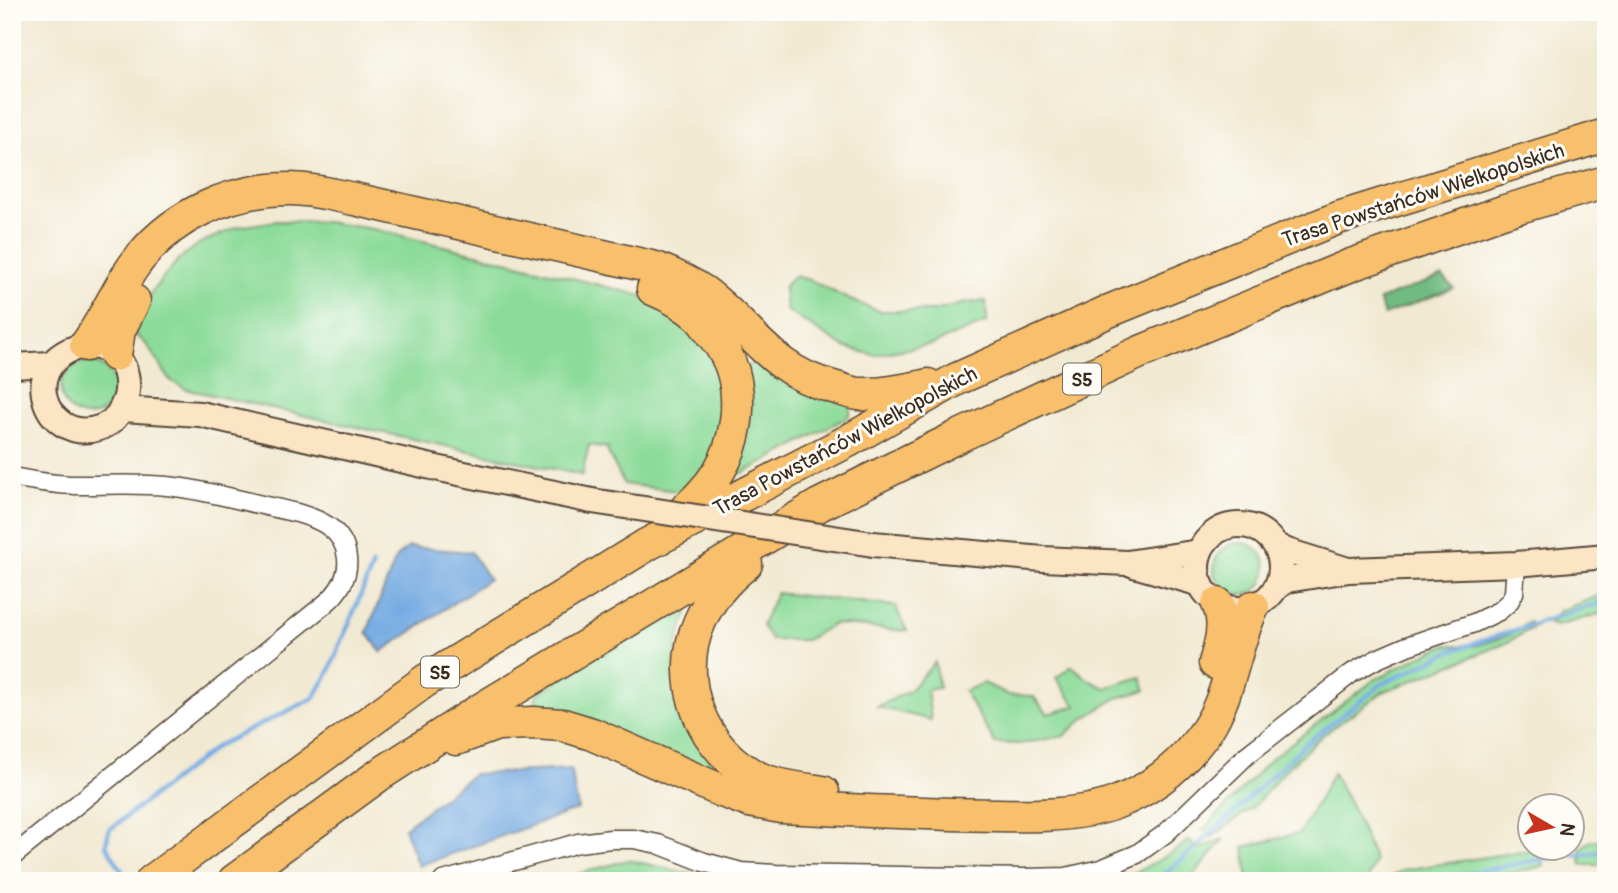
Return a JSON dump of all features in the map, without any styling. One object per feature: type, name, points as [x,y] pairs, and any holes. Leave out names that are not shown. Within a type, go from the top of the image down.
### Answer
[{"type":"highway","name":"Trasa Powstańców Wielkopolskich","points":[[152,881],[425,681],[648,544],[848,441],[957,379],[1109,310],[1338,218],[1606,135]]},
{"type":"highway","name":"Trasa Powstańców Wielkopolskich","points":[[234,881],[379,775],[480,709],[819,505],[955,438],[1163,342],[1351,265],[1505,211],[1606,182]]},
{"type":"highway","points":[[109,360],[101,323],[135,265],[168,231],[188,215],[209,205],[246,193],[291,189],[354,199],[656,268],[685,280],[705,293],[785,367],[816,383],[858,394],[894,393],[957,379]]},
{"type":"highway","points":[[109,360],[119,330],[160,263],[191,236],[233,217],[279,209],[326,211],[396,225],[628,279],[675,298],[701,318],[722,346],[733,371],[736,394],[737,418],[730,446],[720,469],[704,493],[648,544]]},
{"type":"highway","points":[[819,505],[736,572],[714,595],[699,622],[691,651],[690,679],[696,711],[713,741],[734,762],[760,779],[791,788],[823,792],[1042,796],[1109,784],[1135,772],[1158,757],[1180,733],[1199,705],[1211,679],[1222,636],[1222,615],[1209,594]]},
{"type":"highway","points":[[379,775],[465,735],[497,724],[534,723],[563,725],[592,734],[722,791],[749,801],[781,807],[1002,815],[1086,811],[1114,804],[1140,792],[1168,774],[1190,752],[1207,730],[1221,704],[1246,621],[1253,607]]},
{"type":"main road","points":[[109,360],[128,395],[116,418],[92,431],[66,426],[55,418],[47,406],[43,392],[44,377],[51,364],[74,347],[109,360],[149,393],[200,414]]},
{"type":"main road","points":[[12,366],[51,364]]},
{"type":"main road","points":[[12,377],[43,392]]},
{"type":"main road","points":[[122,409],[200,414],[592,501],[873,544],[1030,558],[1127,563],[1199,552]]},
{"type":"main road","points":[[1209,594],[1197,574],[1199,552],[1206,540],[1229,525],[1243,524],[1257,528],[1268,535],[1277,546],[1282,572],[1278,586]]},
{"type":"main road","points":[[1277,546],[1349,570]]},
{"type":"main road","points":[[1127,563],[1209,594],[1229,608],[1241,610],[1263,602],[1287,580],[1349,570],[1516,564],[1606,556]]},
{"type":"street","points":[[12,477],[73,485],[171,486],[298,514],[327,526],[336,533],[342,541],[347,561],[343,583],[326,604],[12,857]]},
{"type":"street","points":[[443,881],[578,843],[611,839],[634,839],[704,862],[752,873],[1025,878],[1066,877],[1101,869],[1137,854],[1166,833],[1247,755],[1352,673],[1406,646],[1474,623],[1499,611],[1509,603],[1514,593],[1516,564]]},
{"type":"green space","points":[[277,221],[325,222],[373,229],[642,296],[679,314],[716,362],[725,393],[724,420],[708,465],[684,492],[624,484],[607,450],[609,448],[589,445],[582,475],[186,389],[170,380],[146,344],[133,332],[133,326],[153,290],[178,260],[200,243],[238,227]]},
{"type":"green space","points":[[794,276],[810,280],[879,311],[934,311],[986,301],[987,322],[933,344],[874,355],[844,347],[786,310],[784,287]]},
{"type":"green space","points":[[1442,276],[1454,288],[1384,315],[1379,300]]},
{"type":"green space","points":[[88,362],[107,370],[115,389],[107,408],[88,416],[69,408],[61,389],[69,370]]},
{"type":"green space","points":[[750,363],[760,364],[850,402],[850,414],[743,473],[735,473],[746,371]]},
{"type":"green space","points":[[1240,543],[1259,550],[1266,569],[1259,588],[1240,595],[1221,588],[1214,569],[1221,550]]},
{"type":"green space","points":[[776,593],[895,606],[907,631],[834,624],[806,640],[771,640],[762,625]]},
{"type":"green space","points":[[1606,593],[1606,612],[1557,626],[1549,624],[1559,611]]},
{"type":"green space","points":[[674,608],[689,609],[677,645],[675,678],[688,724],[715,766],[713,777],[555,710],[540,707],[535,702],[537,694]]},
{"type":"green space","points":[[1529,622],[1534,627],[1504,644],[1383,692],[1324,734],[1288,767],[1254,806],[1212,837],[1203,830],[1272,758],[1374,680],[1446,645],[1476,646],[1507,636]]},
{"type":"green space","points":[[935,662],[939,688],[927,690],[931,720],[877,707],[909,691]]},
{"type":"green space","points":[[1072,666],[1089,680],[1105,688],[1141,677],[1146,690],[1117,698],[1083,719],[1064,736],[1019,744],[995,743],[964,691],[984,683],[1009,695],[1033,696],[1048,714],[1076,706],[1056,678]]},
{"type":"green space","points":[[1333,773],[1357,818],[1375,861],[1367,881],[1249,881],[1244,847],[1300,833]]},
{"type":"green space","points":[[1224,839],[1189,881],[1115,881],[1154,863],[1190,840],[1196,850]]},
{"type":"green space","points":[[1593,840],[1606,841],[1606,865],[1582,865],[1582,862],[1586,862],[1586,844]]},
{"type":"green space","points":[[1516,852],[1516,862],[1542,862],[1544,866],[1476,881],[1384,881],[1403,870]]},
{"type":"green space","points":[[628,860],[724,881],[552,881]]},
{"type":"water","points":[[409,547],[471,552],[489,579],[381,652],[367,632],[397,556]]},
{"type":"water","points":[[571,769],[578,809],[418,866],[404,828],[473,774]]},
{"type":"waterway","points":[[125,876],[106,845],[109,830],[217,746],[314,698],[329,672],[373,565]]},
{"type":"waterway","points":[[1157,881],[1222,824],[1305,744],[1382,684],[1451,651],[1606,601]]},
{"type":"waterway","points":[[1430,881],[1558,856],[1606,852]]}]
